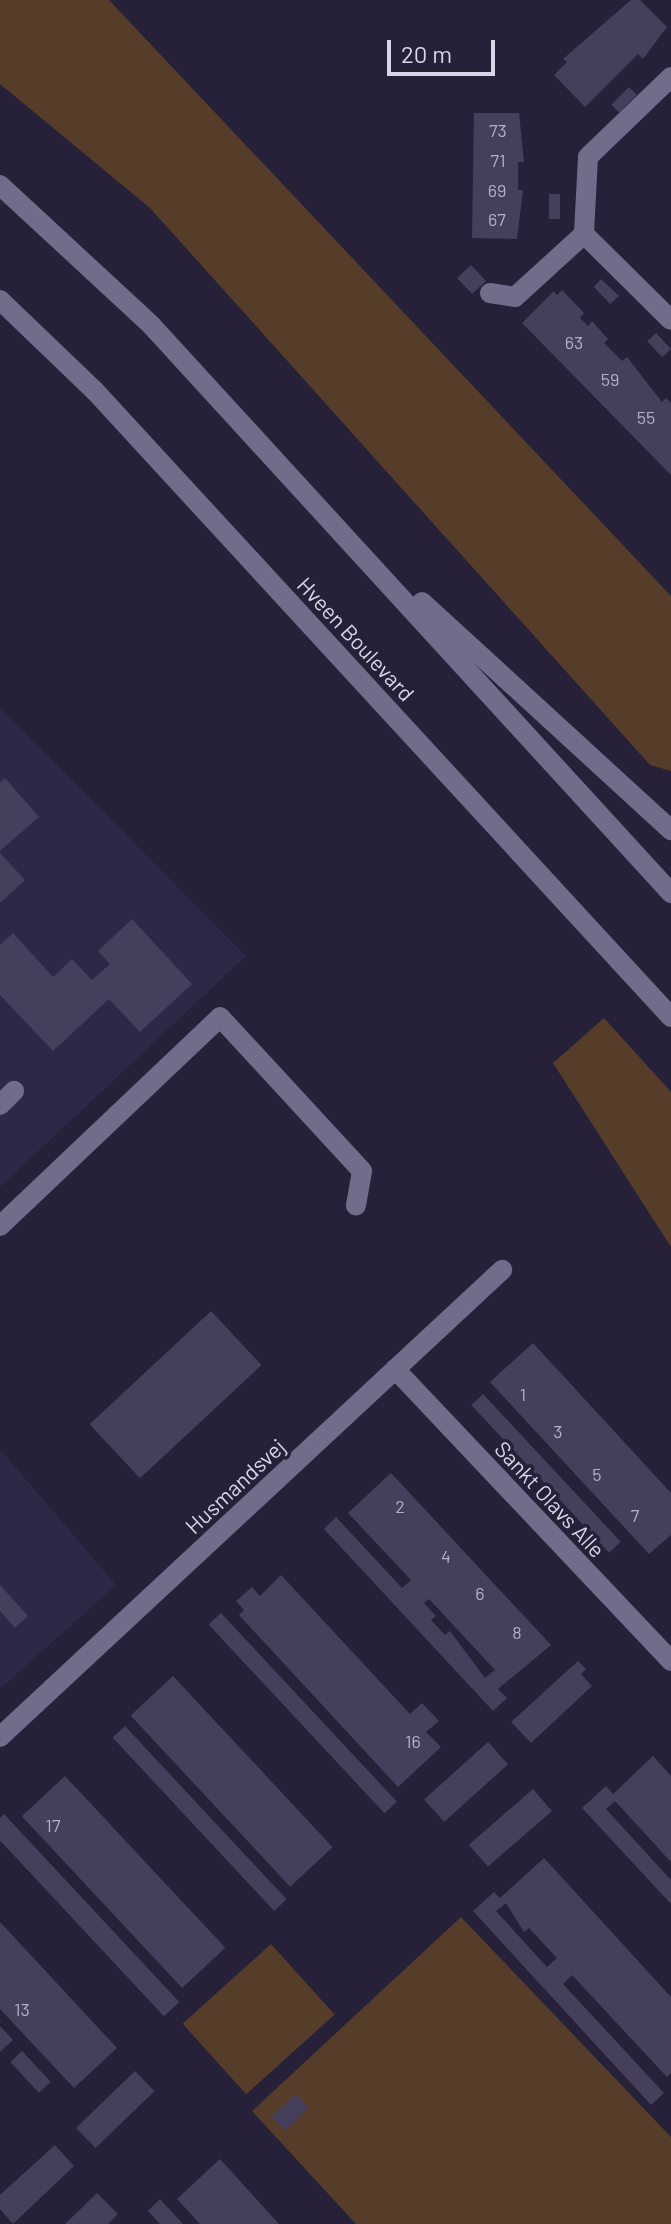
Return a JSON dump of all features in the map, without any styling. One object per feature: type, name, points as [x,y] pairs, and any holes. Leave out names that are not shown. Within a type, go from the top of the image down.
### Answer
[{"type":"street","points":[[490,293],[515,297],[584,234],[588,157],[671,77]]},
{"type":"street","points":[[0,185],[152,326],[671,893]]},
{"type":"street","points":[[584,234],[671,320]]},
{"type":"street","name":"Hveen Boulevard","points":[[0,300],[94,390],[671,1017]]},
{"type":"street","points":[[325,513],[671,830]]},
{"type":"street","points":[[0,1226],[220,1017],[362,1171],[356,1205]]},
{"type":"street","name":"Husmandsvej","points":[[0,1737],[502,1270]]},
{"type":"street","name":"Sankt Olavs Alle","points":[[395,1369],[671,1661]]},
{"type":"shaded area","points":[[0,0],[109,0],[671,596],[671,771],[650,765],[150,208],[0,84]]},
{"type":"shaded area","points":[[0,707],[246,956],[0,1187]]},
{"type":"shaded area","points":[[604,1018],[671,1092],[671,1247],[553,1063]]},
{"type":"shaded area","points":[[0,1449],[116,1585],[0,1689]]},
{"type":"shaded area","points":[[461,1917],[671,2137],[671,2224],[356,2224],[252,2111]]},
{"type":"shaded area","points":[[271,1944],[335,2015],[246,2094],[183,2024]]},
{"type":"building","points":[[631,0],[640,0],[667,27],[643,59],[638,54],[585,107],[554,75],[567,62],[563,59]]},
{"type":"building","points":[[629,87],[637,95],[619,112],[611,105]]},
{"type":"building","points":[[474,113],[519,113],[524,162],[518,162],[518,190],[523,190],[517,239],[472,238]]},
{"type":"building","points":[[549,194],[560,194],[560,219],[549,219]]},
{"type":"building","points":[[471,265],[486,281],[472,294],[457,278]]},
{"type":"building","points":[[601,279],[619,296],[610,304],[594,287]]},
{"type":"building","points":[[562,290],[584,313],[580,318],[588,326],[592,321],[608,339],[604,343],[622,361],[627,357],[662,402],[666,398],[671,403],[671,475],[522,323],[554,291],[557,295]]},
{"type":"building","points":[[656,333],[671,349],[662,357],[647,341]]},
{"type":"building","points":[[5,778],[39,817],[0,851],[0,783]]},
{"type":"building","points":[[0,853],[25,880],[0,903]]},
{"type":"building","points":[[132,919],[192,984],[140,1032],[109,999],[53,1051],[0,995],[0,945],[13,933],[53,977],[72,959],[92,980],[110,964],[98,951]]},
{"type":"building","points":[[211,1311],[261,1365],[140,1478],[90,1424]]},
{"type":"building","points":[[533,1343],[671,1493],[671,1535],[649,1554],[490,1382]]},
{"type":"building","points":[[483,1394],[621,1542],[609,1553],[471,1405]]},
{"type":"building","points":[[391,1473],[551,1645],[498,1689],[507,1698],[493,1711],[324,1529],[336,1517],[402,1588],[411,1580],[348,1513]],"holes":[[[429,1599],[495,1670],[485,1678],[450,1631],[445,1635],[431,1620],[436,1616],[424,1603]]]},
{"type":"building","points":[[281,1575],[410,1714],[422,1703],[439,1721],[426,1732],[441,1747],[398,1787],[239,1615],[244,1610],[236,1601],[252,1587],[260,1596]]},
{"type":"building","points":[[0,1585],[28,1616],[15,1628],[0,1611]]},
{"type":"building","points":[[221,1613],[397,1802],[385,1813],[209,1625]]},
{"type":"building","points":[[578,1661],[586,1669],[581,1674],[592,1686],[531,1743],[511,1722]]},
{"type":"building","points":[[173,1676],[333,1847],[290,1887],[131,1716]]},
{"type":"building","points":[[125,1726],[287,1899],[274,1911],[113,1738]]},
{"type":"building","points":[[488,1742],[508,1764],[444,1822],[424,1800]]},
{"type":"building","points":[[653,1756],[671,1776],[671,1862],[615,1801],[606,1809],[671,1880],[671,1904],[582,1808],[606,1786],[613,1794]]},
{"type":"building","points":[[65,1776],[225,1948],[182,1988],[22,1816]]},
{"type":"building","points":[[533,1789],[552,1811],[488,1867],[469,1845]]},
{"type":"building","points":[[4,1814],[179,2002],[164,2016],[0,1841],[0,1818]]},
{"type":"building","points":[[544,1858],[671,1997],[671,2073],[667,2077],[572,1975],[563,1984],[664,2093],[651,2105],[473,1911],[494,1892],[500,1898]],"holes":[[[506,1903],[524,1932],[529,1928],[557,1958],[547,1967],[496,1911]]]},
{"type":"building","points":[[0,1922],[117,2048],[74,2088],[0,2009]]},
{"type":"building","points":[[0,2026],[13,2040],[0,2052]]},
{"type":"building","points":[[22,2051],[51,2082],[39,2093],[10,2062]]},
{"type":"building","points":[[135,2071],[154,2091],[95,2148],[76,2128]]},
{"type":"building","points":[[296,2094],[309,2108],[285,2130],[272,2117]]},
{"type":"building","points":[[55,2145],[74,2166],[13,2224],[0,2209],[0,2195]]},
{"type":"building","points":[[220,2159],[279,2224],[200,2224],[177,2199]]},
{"type":"building","points":[[97,2193],[118,2214],[108,2224],[65,2224]]},
{"type":"building","points":[[160,2199],[183,2224],[160,2224],[148,2211]]}]
